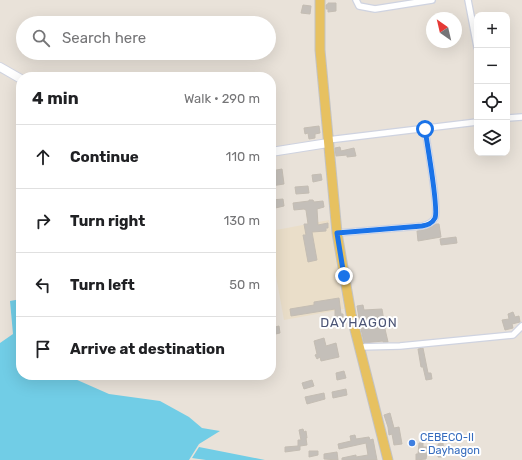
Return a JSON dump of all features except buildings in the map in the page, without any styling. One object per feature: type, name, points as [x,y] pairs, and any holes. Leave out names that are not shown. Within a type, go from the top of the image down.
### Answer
[{"type":"main road","points":[[320,0],[320,50],[337,233],[351,314],[387,458]]},
{"type":"main road","points":[[0,67],[16,76]]},
{"type":"main road","points":[[276,151],[328,142]]},
{"type":"street","points":[[356,0],[358,6],[374,9],[432,0]]},
{"type":"street","points":[[468,0],[474,31]]},
{"type":"street","points":[[510,118],[522,117]]},
{"type":"street","points":[[328,142],[474,122]]},
{"type":"street","points":[[337,233],[422,226],[431,223],[435,218],[436,204],[425,129]]},
{"type":"street","points":[[359,347],[408,345],[513,335],[522,326]]},
{"type":"shaded area","points":[[329,220],[344,309],[284,320],[276,276],[276,230]]},
{"type":"water","points":[[16,300],[16,380],[77,380],[109,394],[160,401],[189,417],[202,428],[220,431],[199,444],[189,460],[0,460],[0,343],[13,334],[10,301]]},
{"type":"water","points":[[199,447],[265,460],[206,460],[192,458]]},
{"type":"place","name":"CEBECO-II - Dayhagon","points":[[412,443]]},
{"type":"district","name":"DAYHAGON","points":[[359,322]]},
{"type":"route","points":[[344,276],[337,233],[422,226],[431,223],[435,218],[436,204],[425,129]]}]
